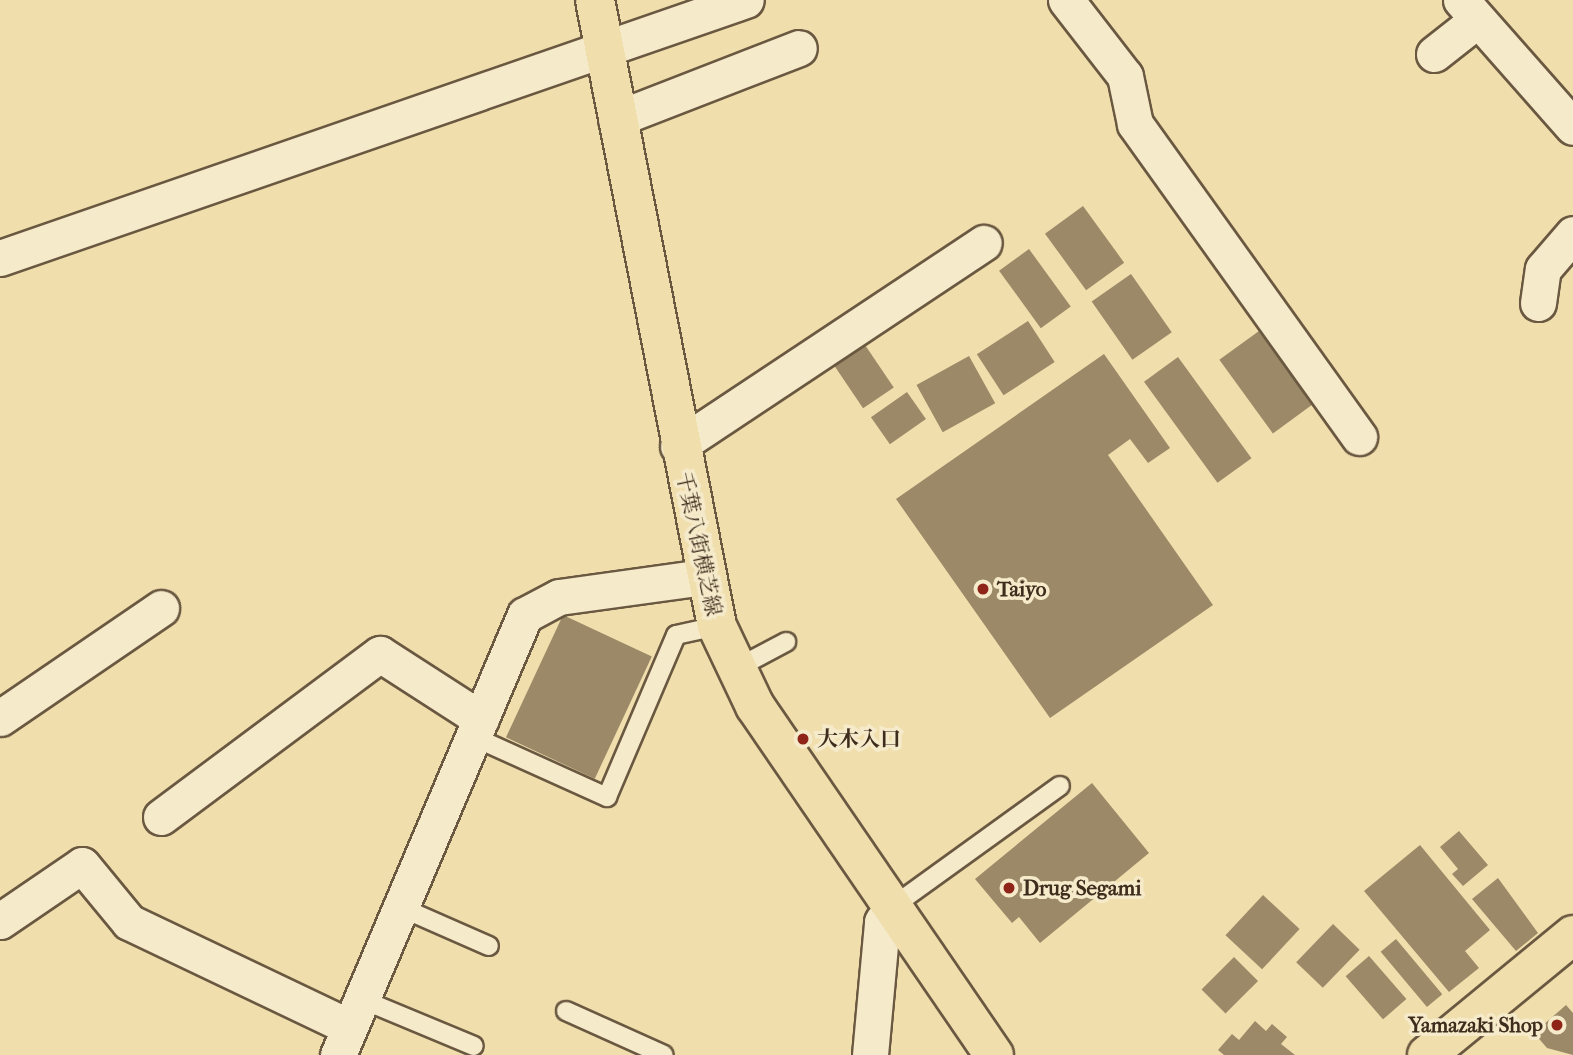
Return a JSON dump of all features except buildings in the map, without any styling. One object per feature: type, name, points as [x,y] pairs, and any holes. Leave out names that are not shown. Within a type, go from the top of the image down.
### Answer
[{"type":"main road","name":"千葉八街横芝線","points":[[595,0],[602,49],[703,577],[717,626],[735,670],[994,1055]]},
{"type":"main road","points":[[1445,1050],[1573,935]]},
{"type":"street","points":[[0,258],[746,0]]},
{"type":"street","points":[[1066,0],[1125,76],[1135,124],[1359,437]]},
{"type":"street","points":[[1434,54],[1469,10],[1573,127]]},
{"type":"street","points":[[616,119],[799,48]]},
{"type":"street","points":[[1538,303],[1543,269],[1573,234]]},
{"type":"street","points":[[678,446],[984,243]]},
{"type":"street","points":[[0,921],[82,865],[129,922],[349,1027],[400,907],[483,730],[525,615],[541,602],[703,577]]},
{"type":"street","points":[[0,718],[161,608]]},
{"type":"street","points":[[161,817],[380,654],[483,730]]},
{"type":"street","points":[[870,1055],[882,922],[892,907]]},
{"type":"lane","points":[[483,730],[607,797],[676,635],[717,626]]},
{"type":"lane","points":[[735,670],[786,642]]},
{"type":"lane","points":[[892,907],[1060,786]]},
{"type":"lane","points":[[400,907],[489,946]]},
{"type":"lane","points":[[566,1011],[664,1055]]},
{"type":"lane","points":[[349,1027],[474,1046]]},
{"type":"place","name":"Taiyo","points":[[983,589]]},
{"type":"place","name":"大木入口","points":[[803,739]]},
{"type":"place","name":"Drug Segami","points":[[1009,888]]},
{"type":"place","name":"Yamazaki Shop","points":[[1557,1025]]}]
